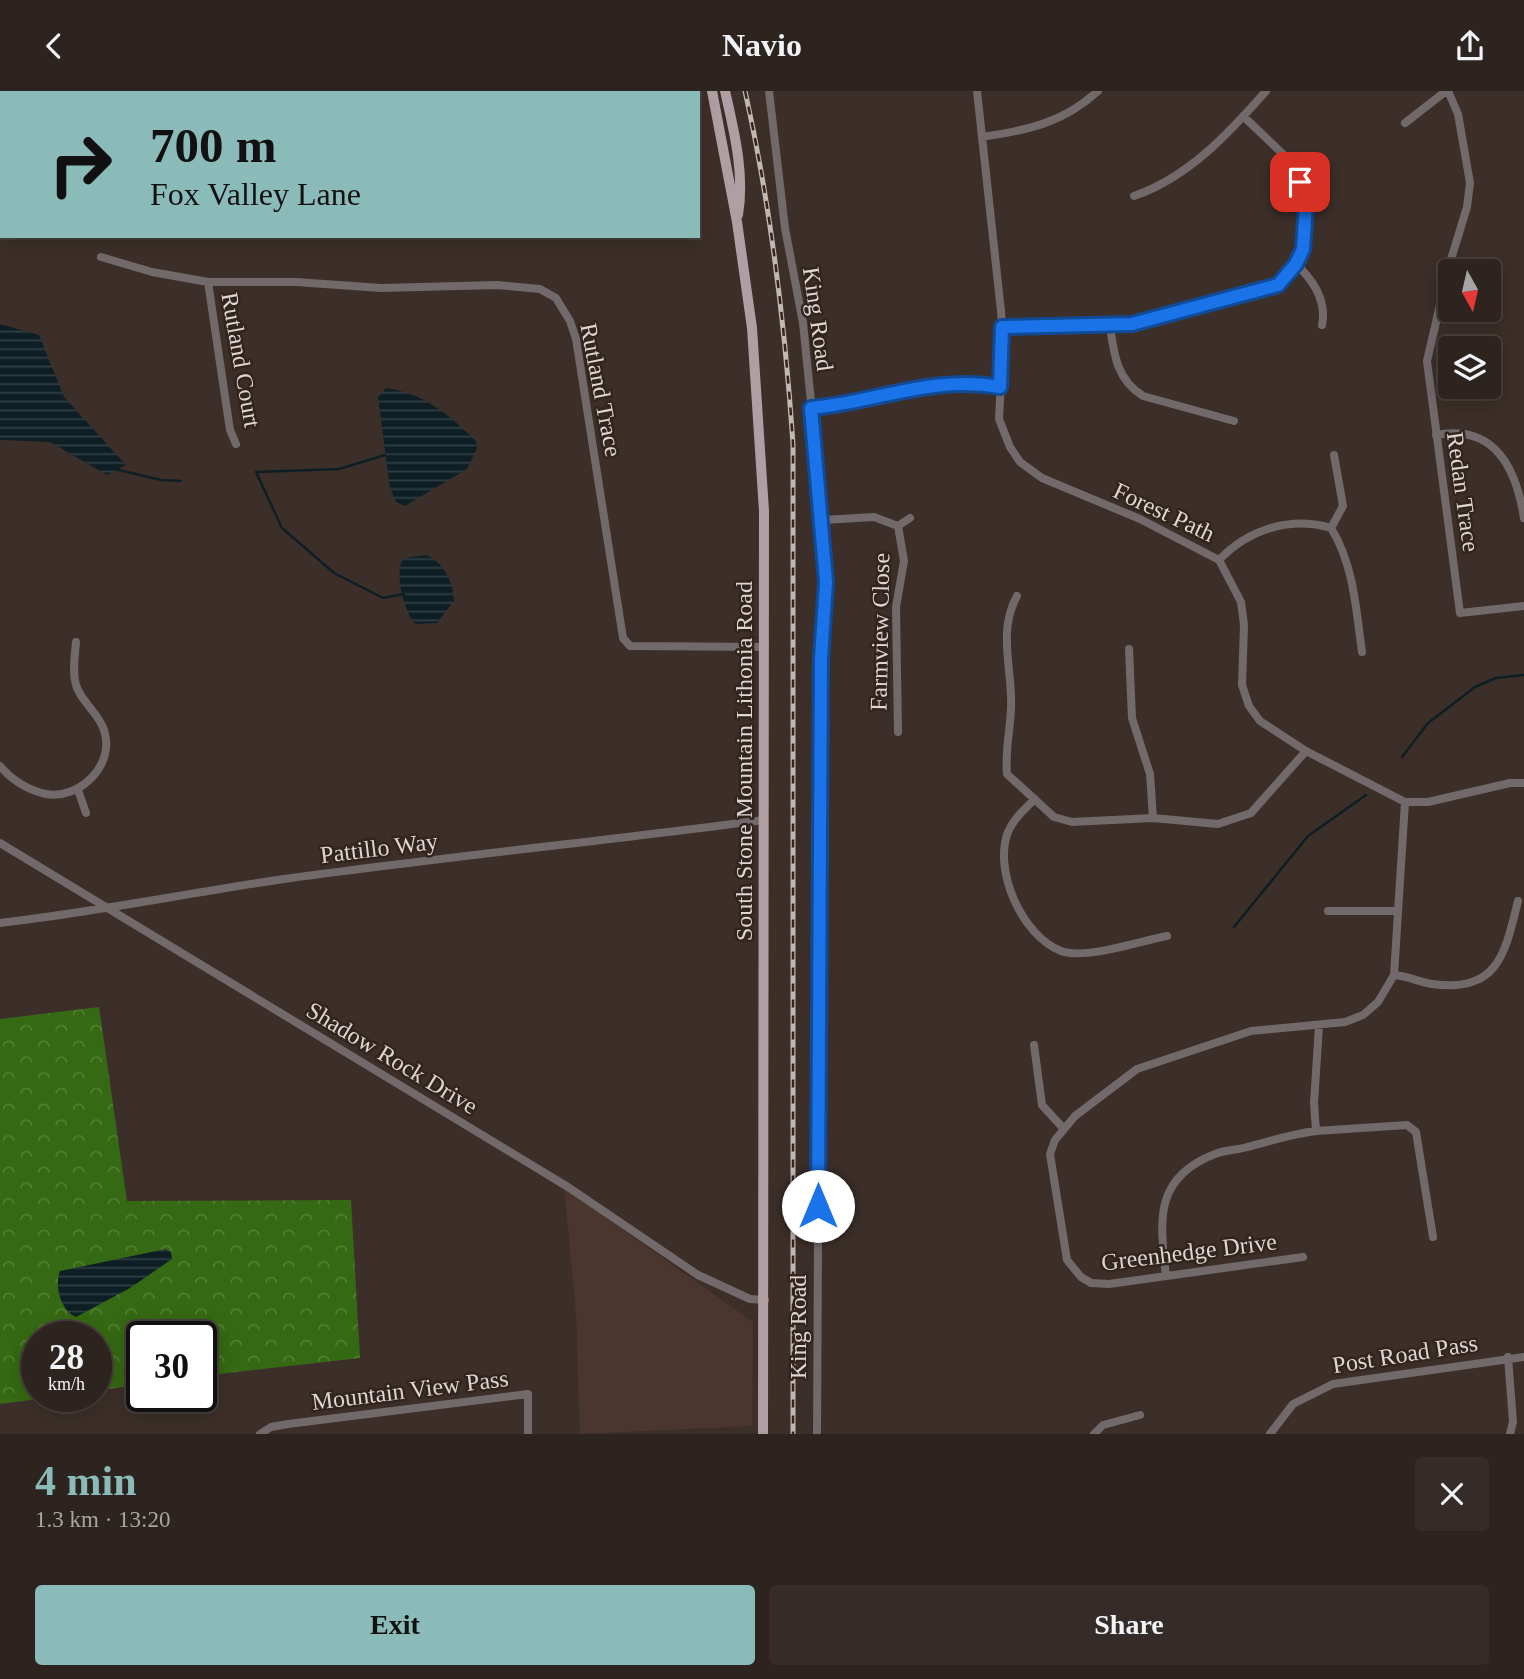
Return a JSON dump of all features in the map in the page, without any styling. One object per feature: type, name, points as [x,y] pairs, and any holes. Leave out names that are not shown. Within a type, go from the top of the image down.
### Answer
[{"type":"main road","name":"South Stone Mountain Lithonia Road","points":[[712,91],[737,222],[752,328],[760,435],[765,647],[763,1434]]},
{"type":"main road","points":[[725,91],[735,138],[742,193],[737,222]]},
{"type":"street","name":"King Road","points":[[769,91],[785,228],[803,323],[823,520],[826,582],[821,659],[817,1434]]},
{"type":"street","name":"Forest Path","points":[[976,91],[1002,327],[1002,430],[1020,462],[1042,478],[1140,519],[1219,560],[1237,592],[1243,614],[1242,685],[1249,706],[1260,721],[1306,751],[1405,802]]},
{"type":"street","points":[[982,137],[1045,125],[1075,110],[1098,91]]},
{"type":"street","points":[[1134,196],[1161,184],[1208,152],[1266,91]]},
{"type":"street","points":[[1405,123],[1447,91]]},
{"type":"street","name":"Redan Trace","points":[[1447,91],[1458,114],[1470,183],[1467,207],[1451,259]]},
{"type":"street","points":[[1002,327],[1132,324],[1278,285],[1296,264],[1303,249],[1307,227],[1306,204],[1300,182],[1284,155],[1243,116]]},
{"type":"street","name":"Rutland Trace","points":[[101,257],[152,272],[208,282],[296,282],[381,288],[497,285],[540,289],[556,298],[570,321],[576,339],[623,638],[630,646],[765,647]]},
{"type":"street","points":[[1296,264],[1311,278],[1319,295],[1325,311],[1322,325]]},
{"type":"street","name":"Rutland Court","points":[[208,282],[230,430],[236,444]]},
{"type":"street","name":"Redan Trace","points":[[1440,322],[1427,361],[1460,613],[1524,606]]},
{"type":"street","points":[[1110,326],[1120,372],[1134,390],[1143,396],[1234,421]]},
{"type":"street","points":[[811,408],[877,398],[930,384],[965,383],[1000,387]]},
{"type":"street","points":[[1436,435],[1455,431],[1489,444],[1499,453],[1517,481],[1524,518]]},
{"type":"street","points":[[1331,529],[1343,506],[1334,455]]},
{"type":"street","name":"Farmview Close","points":[[823,520],[874,517],[898,526],[904,561],[896,607],[898,732]]},
{"type":"street","points":[[898,526],[910,518]]},
{"type":"street","points":[[1219,560],[1240,541],[1268,529],[1309,522],[1331,529],[1341,545],[1350,572],[1362,652]]},
{"type":"street","points":[[1017,596],[1007,619],[1011,709],[1005,749],[1007,774],[1054,817],[1072,822],[1153,818],[1218,824],[1240,820],[1251,813],[1279,785],[1306,751]]},
{"type":"street","points":[[1,772],[30,789],[66,794],[78,790],[96,772],[107,740],[99,717],[77,687],[76,642]]},
{"type":"street","points":[[1129,649],[1132,718],[1150,774],[1153,818]]},
{"type":"street","points":[[1518,901],[1502,958],[1487,975],[1477,981],[1431,984],[1394,975],[1405,802],[1428,802],[1524,783]]},
{"type":"street","points":[[78,790],[86,813]]},
{"type":"street","points":[[1035,799],[1015,819],[1007,835],[1005,862],[1011,895],[1019,915],[1060,950],[1083,954],[1167,936]]},
{"type":"street","name":"Pattillo Way","points":[[0,923],[86,913],[107,907],[310,876],[764,820]]},
{"type":"street","name":"Shadow Rock Drive","points":[[0,843],[568,1187],[698,1275],[750,1299],[765,1300]]},
{"type":"street","points":[[1328,911],[1396,911]]},
{"type":"street","name":"Greenhedge Drive","points":[[1303,1257],[1109,1285],[1091,1283],[1073,1270],[1064,1249],[1050,1154],[1063,1128],[1116,1081],[1137,1069],[1251,1031],[1345,1022],[1363,1015],[1378,1002],[1394,975]]},
{"type":"street","points":[[1316,1131],[1314,1103],[1320,1026]]},
{"type":"street","points":[[1034,1045],[1042,1105],[1063,1128]]},
{"type":"street","points":[[1166,1276],[1161,1213],[1168,1192],[1185,1170],[1216,1153],[1289,1134],[1407,1125],[1416,1132],[1433,1237]]},
{"type":"street","points":[[1508,1357],[1513,1422],[1510,1434]]},
{"type":"street","name":"Post Road Pass","points":[[1270,1434],[1293,1404],[1333,1384],[1508,1357],[1524,1357]]},
{"type":"street","name":"Mountain View Pass","points":[[260,1434],[271,1427],[288,1424],[528,1394],[528,1434]]},
{"type":"street","points":[[1094,1434],[1102,1425],[1140,1415]]},
{"type":"shaded area","points":[[564,1188],[753,1322],[752,1426],[580,1434],[576,1313]]},
{"type":"green space","points":[[99,1007],[127,1201],[351,1200],[360,1358],[217,1374],[217,1321],[126,1321],[126,1386],[112,1389],[112,1321],[21,1321],[21,1401],[0,1404],[0,1019]]},
{"type":"water","points":[[0,324],[39,335],[64,397],[126,465],[107,475],[50,442],[0,440]]},
{"type":"water","points":[[386,388],[424,400],[456,422],[476,441],[477,448],[467,469],[405,506],[396,502],[390,488],[378,397]]},
{"type":"water","points":[[426,555],[438,563],[447,574],[454,601],[437,623],[416,624],[401,592],[401,564],[404,558]]},
{"type":"water","points":[[166,1249],[171,1252],[172,1259],[130,1288],[76,1317],[63,1304],[58,1284],[60,1271]]},
{"type":"waterway","points":[[385,455],[339,469],[256,472],[282,528],[334,573],[383,598],[404,594]]},
{"type":"waterway","points":[[115,469],[161,480],[181,481]]},
{"type":"waterway","points":[[1402,757],[1428,723],[1475,687],[1496,678],[1524,675]]},
{"type":"waterway","points":[[1234,927],[1308,836],[1366,795]]},
{"type":"railway","points":[[745,91],[776,266],[793,444],[793,1434]]},
{"type":"route","points":[[818,1206],[821,659],[826,582],[823,520],[811,408],[877,398],[930,384],[979,383],[1000,387],[1002,327],[1132,324],[1278,285],[1296,264],[1306,238],[1306,204],[1300,182]]}]
